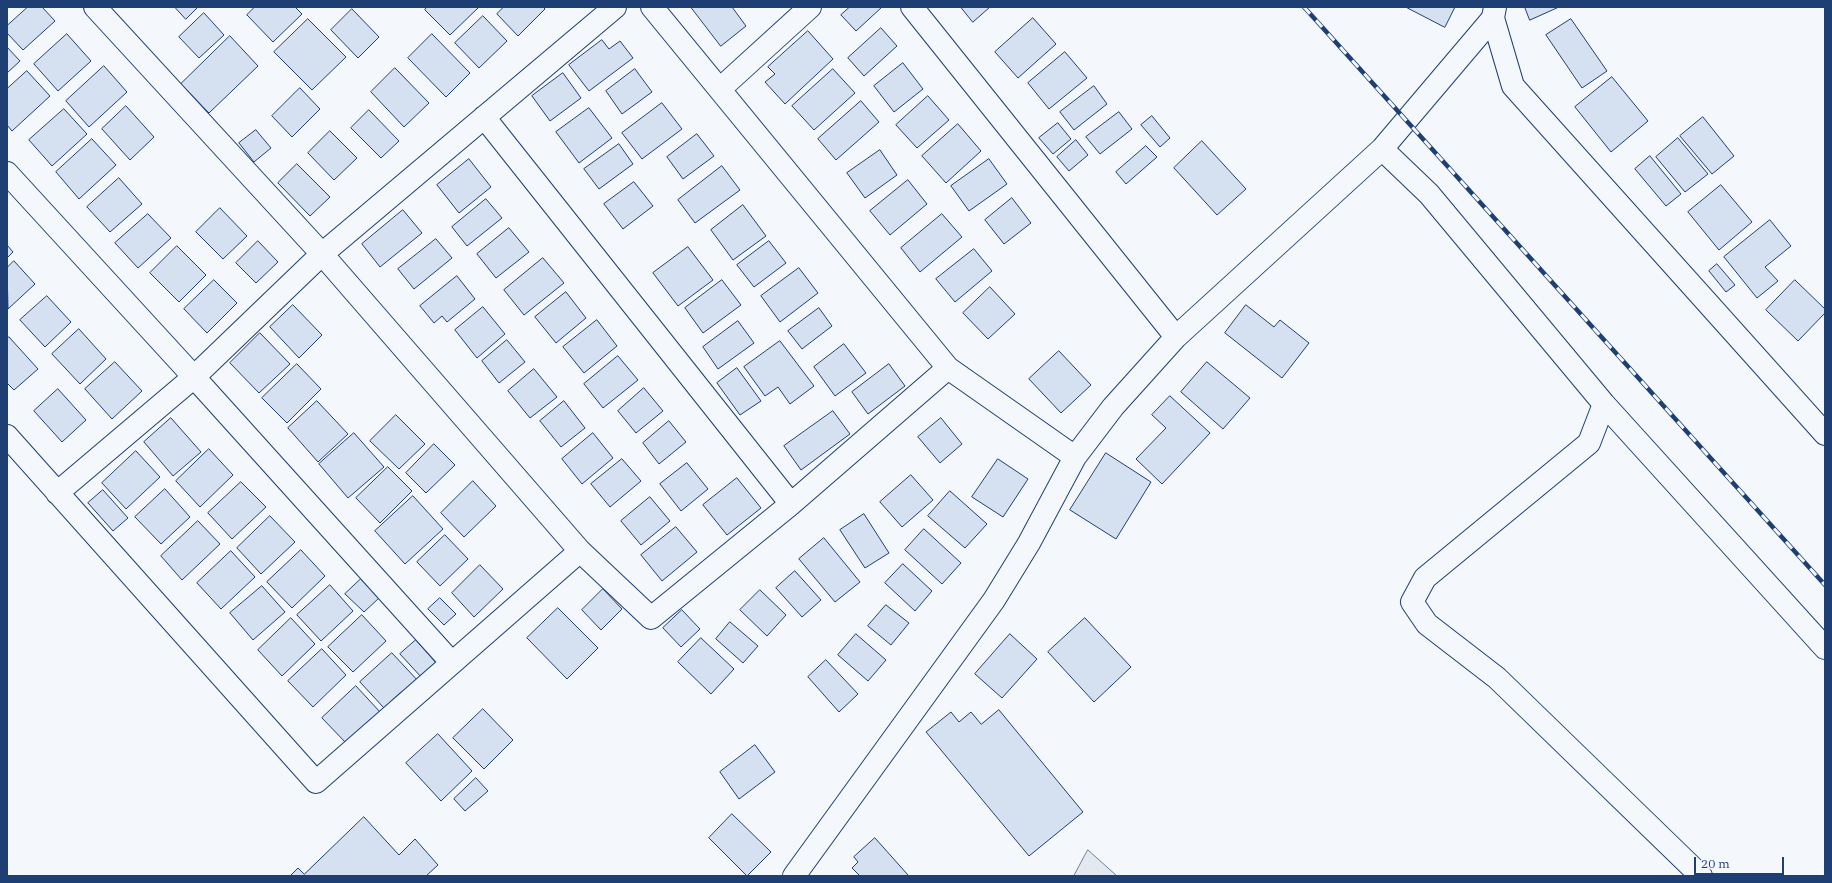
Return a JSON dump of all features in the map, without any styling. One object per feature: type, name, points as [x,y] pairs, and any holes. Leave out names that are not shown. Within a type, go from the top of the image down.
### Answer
[{"type":"street","points":[[95,7],[322,254],[580,551],[651,618],[791,504],[948,368]]},
{"type":"street","points":[[57,493],[194,377],[322,254],[615,7]]},
{"type":"street","points":[[652,7],[948,368],[1075,457]]},
{"type":"street","points":[[720,89],[810,7]]},
{"type":"street","points":[[912,7],[1176,337]]},
{"type":"street","points":[[794,876],[994,600],[1030,543],[1075,457],[1113,407],[1176,337],[1382,149],[1494,12]]},
{"type":"street","points":[[1494,12],[1513,86],[1825,434]]},
{"type":"street","points":[[484,117],[791,504]]},
{"type":"street","points":[[1382,149],[1429,194],[1604,404],[1825,648]]},
{"type":"street","points":[[7,172],[452,663]]},
{"type":"street","points":[[1604,404],[1589,443],[1425,578],[1412,602],[1427,624],[1497,678],[1701,876]]},
{"type":"street","points":[[7,436],[316,782],[580,551]]},
{"type":"shaded area","points":[[1088,850],[1117,876],[1074,876]]},
{"type":"building","points":[[28,7],[42,7],[55,21],[23,50],[7,33],[7,26]]},
{"type":"building","points":[[175,7],[198,7],[186,19]]},
{"type":"building","points":[[255,7],[295,7],[302,14],[273,42],[247,15]]},
{"type":"building","points":[[427,7],[479,7],[450,35],[425,10]]},
{"type":"building","points":[[504,7],[543,7],[545,9],[518,36],[497,14]]},
{"type":"building","points":[[691,7],[732,7],[746,26],[721,46]]},
{"type":"building","points":[[850,7],[882,7],[856,31],[841,15]]},
{"type":"building","points":[[961,7],[990,7],[973,22]]},
{"type":"building","points":[[1406,7],[1455,7],[1445,27]]},
{"type":"building","points":[[1525,7],[1559,7],[1530,20]]},
{"type":"building","points":[[352,9],[379,37],[358,58],[331,30]]},
{"type":"building","points":[[204,13],[224,35],[199,58],[179,37]]},
{"type":"building","points":[[483,16],[507,41],[479,68],[455,43]]},
{"type":"building","points":[[1033,18],[1056,44],[1018,78],[995,52]]},
{"type":"building","points":[[308,19],[346,57],[312,90],[274,52]]},
{"type":"building","points":[[1571,19],[1607,71],[1582,88],[1546,35]]},
{"type":"building","points":[[881,28],[897,46],[864,76],[848,58]]},
{"type":"building","points":[[808,31],[833,59],[785,104],[765,82],[775,74],[768,67]]},
{"type":"building","points":[[67,34],[91,61],[58,91],[34,64]]},
{"type":"building","points":[[432,34],[470,73],[446,97],[408,58]]},
{"type":"building","points":[[230,36],[258,66],[209,113],[181,84]]},
{"type":"building","points":[[602,40],[609,49],[620,41],[633,58],[589,91],[569,65]]},
{"type":"building","points":[[7,47],[20,61],[7,73]]},
{"type":"building","points":[[1065,52],[1087,78],[1049,109],[1028,83]]},
{"type":"building","points":[[903,63],[923,89],[894,112],[874,86]]},
{"type":"building","points":[[104,66],[127,92],[89,127],[66,101]]},
{"type":"building","points":[[395,68],[429,103],[404,127],[371,92]]},
{"type":"building","points":[[635,69],[652,92],[622,114],[606,91]]},
{"type":"building","points":[[833,69],[855,93],[814,130],[792,106]]},
{"type":"building","points":[[27,71],[50,96],[12,131],[7,125],[7,89]]},
{"type":"building","points":[[563,73],[581,98],[550,121],[532,96]]},
{"type":"building","points":[[1612,77],[1648,121],[1611,152],[1575,107]]},
{"type":"building","points":[[1094,86],[1107,104],[1074,130],[1060,112]]},
{"type":"building","points":[[300,88],[320,109],[292,137],[272,116]]},
{"type":"building","points":[[928,96],[949,120],[917,148],[896,125]]},
{"type":"building","points":[[861,101],[879,122],[836,160],[818,139]]},
{"type":"building","points":[[662,103],[682,129],[642,159],[622,133]]},
{"type":"building","points":[[126,106],[154,137],[130,160],[102,129]]},
{"type":"building","points":[[589,108],[612,138],[579,163],[556,132]]},
{"type":"building","points":[[64,109],[87,134],[52,166],[29,140]]},
{"type":"building","points":[[369,110],[399,141],[381,158],[351,128]]},
{"type":"building","points":[[1119,112],[1132,129],[1100,154],[1086,137]]},
{"type":"building","points":[[1152,116],[1170,138],[1160,147],[1141,125]]},
{"type":"building","points":[[1703,117],[1734,156],[1712,174],[1680,136]]},
{"type":"building","points":[[1058,123],[1071,139],[1053,154],[1039,138]]},
{"type":"building","points":[[958,124],[981,151],[946,183],[922,156]]},
{"type":"building","points":[[256,130],[271,148],[254,162],[239,143]]},
{"type":"building","points":[[330,131],[357,158],[334,180],[308,153]]},
{"type":"building","points":[[697,134],[714,156],[683,179],[667,157]]},
{"type":"building","points":[[1678,138],[1708,174],[1685,192],[1656,157]]},
{"type":"building","points":[[92,139],[116,165],[79,199],[56,172]]},
{"type":"building","points":[[1076,140],[1088,155],[1069,171],[1057,157]]},
{"type":"building","points":[[1202,141],[1246,189],[1217,215],[1174,168]]},
{"type":"building","points":[[619,144],[633,164],[599,189],[584,169]]},
{"type":"building","points":[[1146,146],[1157,157],[1126,184],[1116,172]]},
{"type":"building","points":[[880,150],[897,175],[865,198],[847,173]]},
{"type":"building","points":[[1650,156],[1681,194],[1666,206],[1635,169]]},
{"type":"building","points":[[469,159],[491,187],[459,213],[437,185]]},
{"type":"building","points":[[989,159],[1007,184],[969,211],[951,186]]},
{"type":"building","points":[[297,164],[330,197],[310,216],[278,183]]},
{"type":"building","points":[[722,166],[740,190],[695,223],[678,200]]},
{"type":"building","points":[[119,178],[142,204],[110,232],[87,207]]},
{"type":"building","points":[[908,180],[927,204],[890,235],[870,211]]},
{"type":"building","points":[[634,182],[653,206],[623,229],[604,204]]},
{"type":"building","points":[[1721,185],[1752,222],[1719,250],[1688,212]]},
{"type":"building","points":[[1012,198],[1031,223],[1004,244],[985,220]]},
{"type":"building","points":[[486,199],[502,218],[467,246],[452,227]]},
{"type":"building","points":[[743,205],[766,236],[733,260],[711,230]]},
{"type":"building","points":[[220,208],[247,236],[223,259],[196,232]]},
{"type":"building","points":[[403,210],[422,233],[380,267],[362,244]]},
{"type":"building","points":[[148,214],[171,238],[138,268],[115,243]]},
{"type":"building","points":[[942,214],[962,237],[920,272],[901,248]]},
{"type":"building","points":[[1770,220],[1791,246],[1765,267],[1778,281],[1757,298],[1724,257]]},
{"type":"building","points":[[509,228],[529,252],[496,278],[477,254]]},
{"type":"building","points":[[436,239],[452,258],[414,289],[398,269]]},
{"type":"building","points":[[258,241],[278,262],[256,283],[236,263]]},
{"type":"building","points":[[769,241],[786,263],[754,287],[737,265]]},
{"type":"building","points":[[7,245],[13,252],[7,258]]},
{"type":"building","points":[[177,246],[206,275],[179,302],[150,273]]},
{"type":"building","points":[[688,247],[713,280],[678,306],[653,273]]},
{"type":"building","points":[[974,249],[992,271],[955,302],[936,279]]},
{"type":"building","points":[[543,258],[564,283],[524,315],[504,290]]},
{"type":"building","points":[[14,261],[35,284],[8,309],[7,268]]},
{"type":"building","points":[[1717,264],[1735,285],[1726,292],[1709,271]]},
{"type":"building","points":[[799,268],[818,293],[780,322],[761,296]]},
{"type":"building","points":[[457,276],[475,299],[447,322],[442,316],[434,323],[420,306]]},
{"type":"building","points":[[214,280],[237,303],[207,333],[184,309]]},
{"type":"building","points":[[722,280],[741,305],[703,333],[685,308]]},
{"type":"building","points":[[1795,280],[1825,309],[1825,313],[1798,341],[1766,310]]},
{"type":"building","points":[[990,287],[1015,314],[988,339],[963,313]]},
{"type":"building","points":[[566,292],[586,318],[556,343],[535,317]]},
{"type":"building","points":[[47,296],[71,322],[45,347],[20,320]]},
{"type":"building","points":[[293,305],[322,335],[299,358],[270,327]]},
{"type":"building","points":[[1246,305],[1274,327],[1280,320],[1309,343],[1282,378],[1225,333]]},
{"type":"building","points":[[483,307],[505,334],[477,358],[455,330]]},
{"type":"building","points":[[819,308],[832,326],[802,349],[788,331]]},
{"type":"building","points":[[597,320],[617,346],[584,373],[563,347]]},
{"type":"building","points":[[738,321],[754,343],[718,369],[703,347]]},
{"type":"building","points":[[79,329],[106,359],[80,384],[52,354]]},
{"type":"building","points":[[260,333],[290,364],[259,393],[230,363]]},
{"type":"building","points":[[9,337],[38,369],[14,390],[7,383],[7,339]]},
{"type":"building","points":[[507,340],[525,362],[499,383],[482,361]]},
{"type":"building","points":[[780,341],[814,386],[790,404],[778,387],[765,396],[744,367]]},
{"type":"building","points":[[844,344],[866,373],[835,396],[814,367]]},
{"type":"building","points":[[1059,351],[1091,385],[1061,413],[1029,379]]},
{"type":"building","points":[[618,356],[638,380],[603,408],[584,384]]},
{"type":"building","points":[[115,362],[142,391],[112,419],[85,389]]},
{"type":"building","points":[[1207,362],[1250,398],[1223,429],[1181,392]]},
{"type":"building","points":[[297,364],[321,389],[287,423],[262,398]]},
{"type":"building","points":[[889,364],[905,386],[868,414],[852,392]]},
{"type":"building","points":[[737,368],[761,401],[740,415],[717,383]]},
{"type":"building","points":[[534,369],[557,397],[530,418],[508,391]]},
{"type":"building","points":[[644,388],[663,411],[636,433],[618,411]]},
{"type":"building","points":[[58,389],[86,420],[62,442],[34,411]]},
{"type":"building","points":[[1170,396],[1210,433],[1162,484],[1136,459],[1166,428],[1152,415]]},
{"type":"building","points":[[317,401],[348,434],[318,462],[288,428]]},
{"type":"building","points":[[564,401],[585,428],[561,447],[540,421]]},
{"type":"building","points":[[833,411],[850,434],[801,470],[784,446]]},
{"type":"building","points":[[396,415],[425,444],[399,469],[370,441]]},
{"type":"building","points":[[171,418],[201,452],[173,476],[144,442]]},
{"type":"building","points":[[941,418],[962,444],[940,463],[918,437]]},
{"type":"building","points":[[669,421],[686,442],[659,464],[643,443]]},
{"type":"building","points":[[354,433],[384,467],[348,498],[319,464]]},
{"type":"building","points":[[593,433],[613,458],[582,484],[562,459]]},
{"type":"building","points":[[434,444],[455,465],[426,493],[406,473]]},
{"type":"building","points":[[209,449],[233,475],[200,507],[176,481]]},
{"type":"building","points":[[136,451],[160,477],[126,509],[102,483]]},
{"type":"building","points":[[1106,453],[1151,482],[1116,539],[1070,510]]},
{"type":"building","points":[[622,459],[641,481],[610,507],[591,484]]},
{"type":"building","points":[[998,459],[1028,479],[1003,517],[972,497]]},
{"type":"building","points":[[687,463],[708,489],[681,511],[660,484]]},
{"type":"building","points":[[388,467],[412,491],[380,523],[356,498]]},
{"type":"building","points":[[911,475],[933,500],[902,527],[880,502]]},
{"type":"building","points":[[737,478],[761,508],[727,535],[703,505]]},
{"type":"building","points":[[473,481],[496,506],[464,537],[441,513]]},
{"type":"building","points":[[241,482],[266,507],[232,539],[208,513]]},
{"type":"building","points":[[165,489],[190,517],[161,544],[135,517]]},
{"type":"building","points":[[103,490],[128,518],[113,531],[88,503]]},
{"type":"building","points":[[950,491],[987,524],[965,548],[928,516]]},
{"type":"building","points":[[413,496],[443,529],[405,564],[375,531]]},
{"type":"building","points":[[650,497],[670,521],[641,545],[621,521]]},
{"type":"building","points":[[864,514],[889,553],[865,568],[840,530]]},
{"type":"building","points":[[270,516],[295,542],[261,574],[237,548]]},
{"type":"building","points":[[198,521],[220,544],[182,580],[161,556]]},
{"type":"building","points":[[676,527],[697,552],[662,581],[641,555]]},
{"type":"building","points":[[924,529],[961,563],[942,584],[905,550]]},
{"type":"building","points":[[445,535],[468,559],[440,586],[417,562]]},
{"type":"building","points":[[824,538],[860,582],[835,602],[799,559]]},
{"type":"building","points":[[301,550],[325,576],[292,608],[267,582]]},
{"type":"building","points":[[231,551],[255,577],[221,609],[197,583]]},
{"type":"building","points":[[903,564],[932,591],[915,611],[885,583]]},
{"type":"building","points":[[480,565],[503,589],[474,617],[452,593]]},
{"type":"building","points":[[795,571],[821,600],[802,617],[776,588]]},
{"type":"building","points":[[361,579],[379,598],[364,612],[345,594]]},
{"type":"building","points":[[330,585],[353,611],[321,641],[297,615]]},
{"type":"building","points":[[262,586],[285,612],[253,640],[230,613]]},
{"type":"building","points":[[603,589],[622,609],[601,630],[582,610]]},
{"type":"building","points":[[760,590],[786,615],[767,636],[740,610]]},
{"type":"building","points":[[440,598],[456,614],[444,625],[428,609]]},
{"type":"building","points":[[886,605],[909,623],[891,645],[868,626]]},
{"type":"building","points":[[558,608],[598,648],[567,679],[527,638]]},
{"type":"building","points":[[682,610],[700,629],[681,647],[663,628]]},
{"type":"building","points":[[362,615],[386,641],[353,672],[328,647]]},
{"type":"building","points":[[291,618],[315,644],[282,676],[258,650]]},
{"type":"building","points":[[1085,618],[1131,667],[1094,702],[1048,652]]},
{"type":"building","points":[[730,622],[758,646],[743,663],[716,639]]},
{"type":"building","points":[[856,634],[886,660],[868,681],[838,655]]},
{"type":"building","points":[[1010,634],[1037,659],[1002,698],[975,674]]},
{"type":"building","points":[[701,638],[734,669],[711,694],[678,662]]},
{"type":"building","points":[[416,640],[437,664],[422,678],[400,654]]},
{"type":"building","points":[[322,649],[346,675],[313,707],[288,681]]},
{"type":"building","points":[[392,653],[420,683],[405,697],[401,692],[384,708],[360,682]]},
{"type":"building","points":[[826,660],[858,694],[839,712],[808,677]]},
{"type":"building","points":[[356,686],[380,712],[347,744],[322,718]]},
{"type":"building","points":[[483,709],[513,740],[484,769],[453,738]]},
{"type":"building","points":[[999,710],[1083,812],[1029,856],[926,732],[951,712],[959,722],[971,712],[981,724]]},
{"type":"building","points":[[438,734],[472,771],[441,801],[406,763]]},
{"type":"building","points":[[755,745],[775,772],[739,799],[720,772]]},
{"type":"building","points":[[476,778],[488,791],[465,811],[454,799]]},
{"type":"building","points":[[732,814],[771,852],[747,876],[709,838]]},
{"type":"building","points":[[364,817],[399,855],[415,839],[438,865],[426,876],[290,876],[298,868],[304,874]]},
{"type":"building","points":[[875,838],[908,875],[907,876],[860,876],[852,868],[858,862],[854,857]]},
{"type":"railway","points":[[1304,7],[1825,585]]}]
